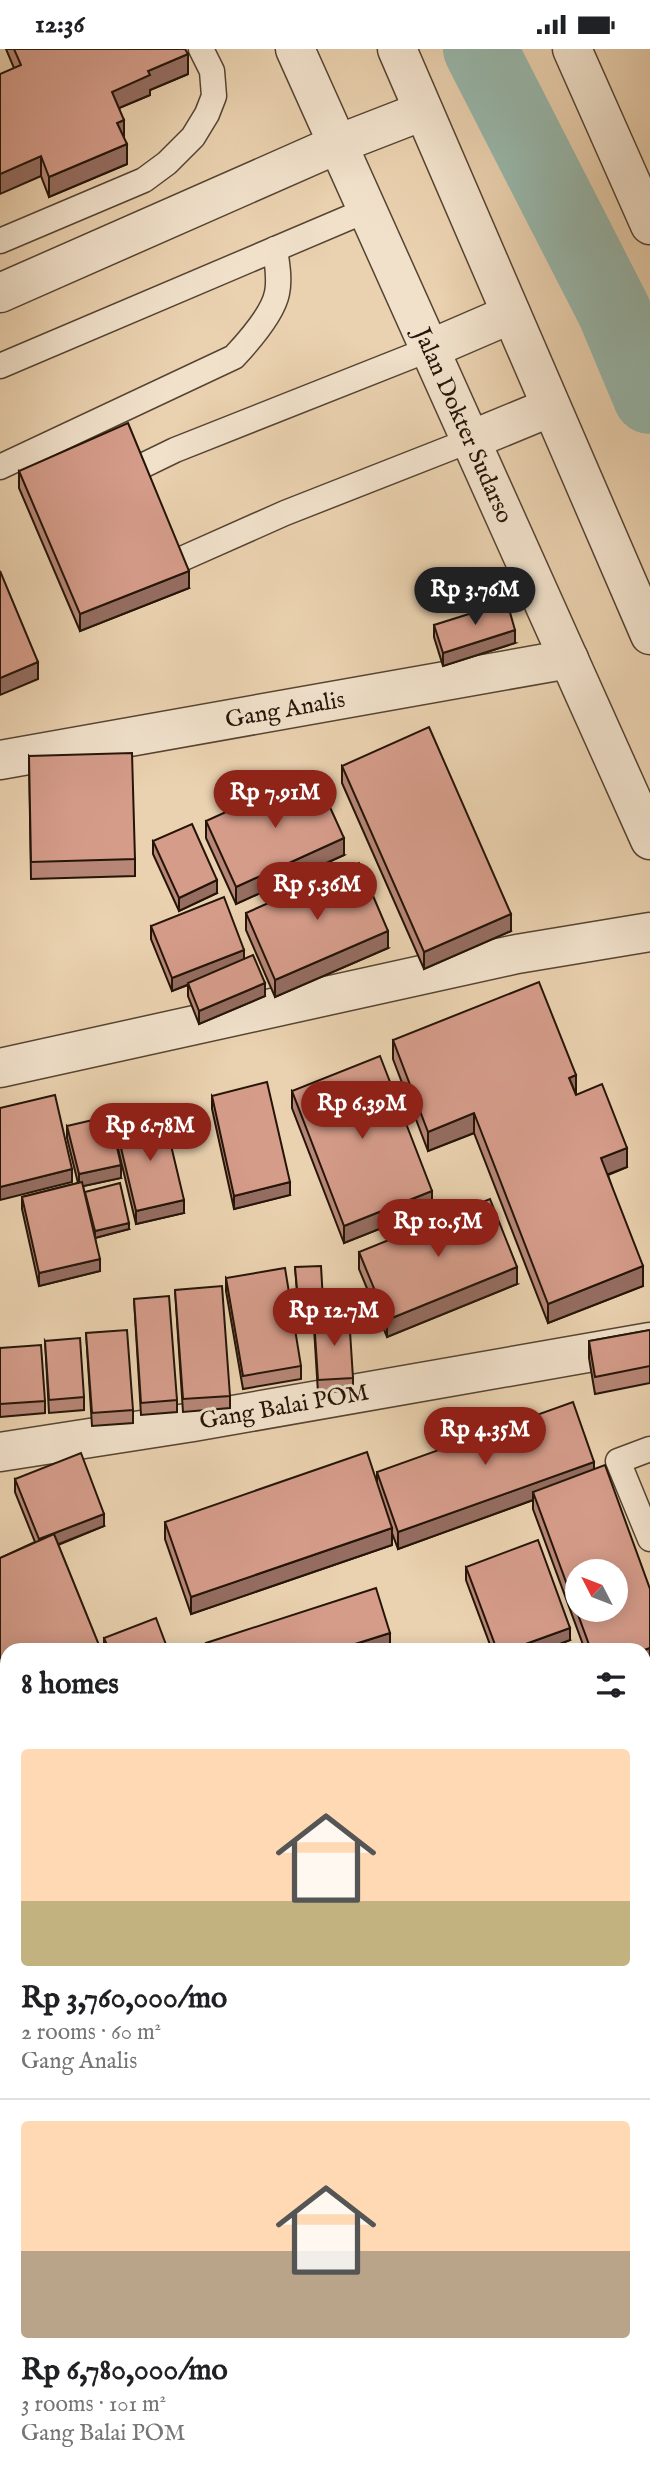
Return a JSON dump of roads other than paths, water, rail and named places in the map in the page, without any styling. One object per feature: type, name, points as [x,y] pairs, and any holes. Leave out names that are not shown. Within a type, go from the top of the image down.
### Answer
[{"type":"street","name":"Jalan Dokter Sudarso","points":[[295,49],[650,840]]},
{"type":"street","points":[[572,49],[650,225]]},
{"type":"street","points":[[408,52],[423,111],[650,635]]},
{"type":"street","points":[[0,293],[338,144],[423,111]]},
{"type":"street","points":[[430,349],[511,314]]},
{"type":"street","points":[[471,440],[551,407]]},
{"type":"street","name":"Gang Analis","points":[[0,760],[569,659]]},
{"type":"street","points":[[0,1068],[517,954],[650,932]]},
{"type":"street","name":"Gang Balai POM","points":[[0,1452],[650,1342]]},
{"type":"lane","points":[[0,240],[144,180],[167,163],[193,137],[214,96],[212,71],[201,49]]},
{"type":"lane","points":[[0,366],[367,210]]},
{"type":"lane","points":[[0,467],[234,357],[255,336],[277,295],[275,249]]},
{"type":"lane","points":[[138,468],[174,450],[430,349]]},
{"type":"lane","points":[[177,561],[285,513],[471,440]]},
{"type":"lane","points":[[650,1449],[618,1461],[650,1539]]},
{"type":"waterway","points":[[480,49],[614,311],[650,397]]}]
